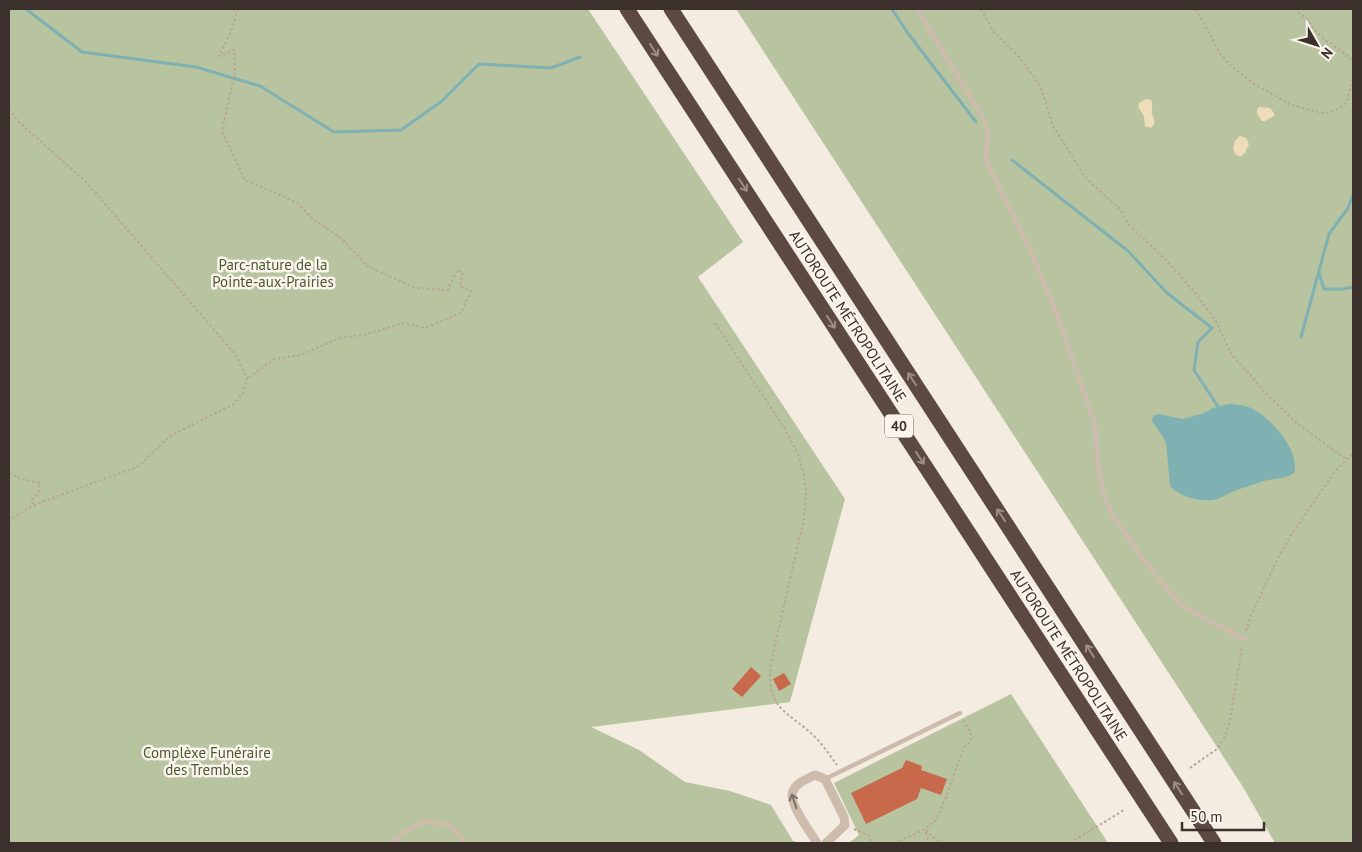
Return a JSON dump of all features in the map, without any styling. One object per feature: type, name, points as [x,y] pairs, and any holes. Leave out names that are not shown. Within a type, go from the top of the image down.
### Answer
[{"type":"highway","name":"AUTOROUTE MÉTROPOLITAINE","points":[[627,9],[1171,843]]},
{"type":"highway","name":"AUTOROUTE MÉTROPOLITAINE","points":[[671,9],[1214,843]]},
{"type":"street","points":[[817,843],[799,814],[791,792],[796,785],[815,775],[825,779],[844,817],[845,825],[826,843]]},
{"type":"lane","points":[[917,9],[987,126],[987,163],[1033,256],[1059,320],[1095,425],[1100,479],[1112,514],[1140,555],[1182,604],[1190,611],[1244,639]]},
{"type":"lane","points":[[825,779],[960,713]]},
{"type":"lane","points":[[392,843],[406,831],[425,821],[449,825],[466,843]]},
{"type":"path","points":[[9,520],[34,505],[139,466],[170,436],[234,404],[243,393],[248,379],[274,359],[301,355],[340,338],[367,334],[404,323],[424,328],[461,313],[471,291],[460,286],[463,272],[457,270],[448,290],[416,288],[367,266],[342,239],[309,216],[299,204],[245,180],[222,131],[235,71],[234,50],[219,56],[230,34],[238,9]]},
{"type":"path","points":[[981,9],[993,31],[1020,58],[1040,85],[1053,126],[1083,174],[1120,210],[1128,224],[1165,259],[1191,288],[1216,321],[1231,354],[1249,372],[1253,380],[1263,391],[1304,430],[1346,459]]},
{"type":"path","points":[[1196,9],[1220,53],[1230,65],[1253,83],[1291,105],[1322,113],[1331,112],[1344,106],[1353,80]]},
{"type":"path","points":[[1294,9],[1307,19],[1314,30],[1322,37],[1349,57],[1353,64]]},
{"type":"path","points":[[9,109],[18,121],[87,183],[235,354],[248,379]]},
{"type":"path","points":[[715,324],[785,429],[798,454],[804,474],[806,494],[804,519],[771,662],[769,676],[772,697],[781,709],[819,741],[842,771]]},
{"type":"path","points":[[1190,768],[1217,749],[1222,743],[1230,720],[1244,639],[1251,616],[1278,558],[1289,538],[1336,470],[1353,453]]},
{"type":"path","points":[[9,473],[21,479],[40,483],[38,494],[31,500],[34,505]]},
{"type":"path","points":[[895,843],[926,829],[936,820],[942,808],[964,747],[971,738],[971,732],[960,713]]},
{"type":"path","points":[[1071,843],[1124,810]]},
{"type":"path","points":[[845,825],[868,835],[873,843]]},
{"type":"path","points":[[926,829],[929,843]]},
{"type":"path","points":[[926,829],[932,837],[943,843]]},
{"type":"green space","points":[[9,9],[588,9],[743,242],[698,277],[845,499],[790,702],[591,727],[639,750],[685,782],[730,791],[771,805],[793,841],[800,843],[9,843]]},
{"type":"green space","points":[[736,9],[1353,9],[1353,843],[1275,843],[1243,787]]},
{"type":"green space","points":[[1011,694],[1108,843],[849,843],[859,835],[834,783]]},
{"type":"sand","points":[[1147,99],[1151,100],[1155,122],[1151,128],[1145,126],[1144,116],[1138,107],[1140,102]]},
{"type":"sand","points":[[1259,107],[1270,108],[1274,116],[1262,121],[1257,114]]},
{"type":"sand","points":[[1240,136],[1246,138],[1249,144],[1245,153],[1240,157],[1235,154],[1233,149],[1235,141]]},
{"type":"water","points":[[1228,404],[1251,408],[1274,426],[1282,435],[1293,455],[1294,473],[1287,477],[1264,481],[1234,491],[1213,500],[1196,499],[1183,495],[1170,485],[1166,443],[1152,421],[1153,416],[1158,414],[1183,419]]},
{"type":"building","points":[[751,667],[761,676],[742,697],[732,689]]},
{"type":"building","points":[[784,673],[791,684],[779,691],[773,679]]},
{"type":"building","points":[[906,760],[922,766],[921,770],[947,779],[941,795],[921,788],[917,799],[866,824],[851,793],[902,768]]},
{"type":"waterway","points":[[26,9],[82,52],[196,67],[260,86],[334,132],[401,130],[442,101],[479,64],[551,68],[580,57]]},
{"type":"waterway","points":[[892,9],[907,32],[976,122]]},
{"type":"waterway","points":[[1012,160],[1128,251],[1167,293],[1212,328],[1198,342],[1194,370],[1219,408]]},
{"type":"waterway","points":[[1301,337],[1329,234],[1348,208],[1353,195]]},
{"type":"waterway","points":[[1319,273],[1324,289],[1353,287]]},
{"type":"park label","name":"Parc-nature de la Pointe-aux-Prairies","points":[[273,272]]},
{"type":"park label","name":"Complèxe Funéraire des Trembles","points":[[207,760]]}]
